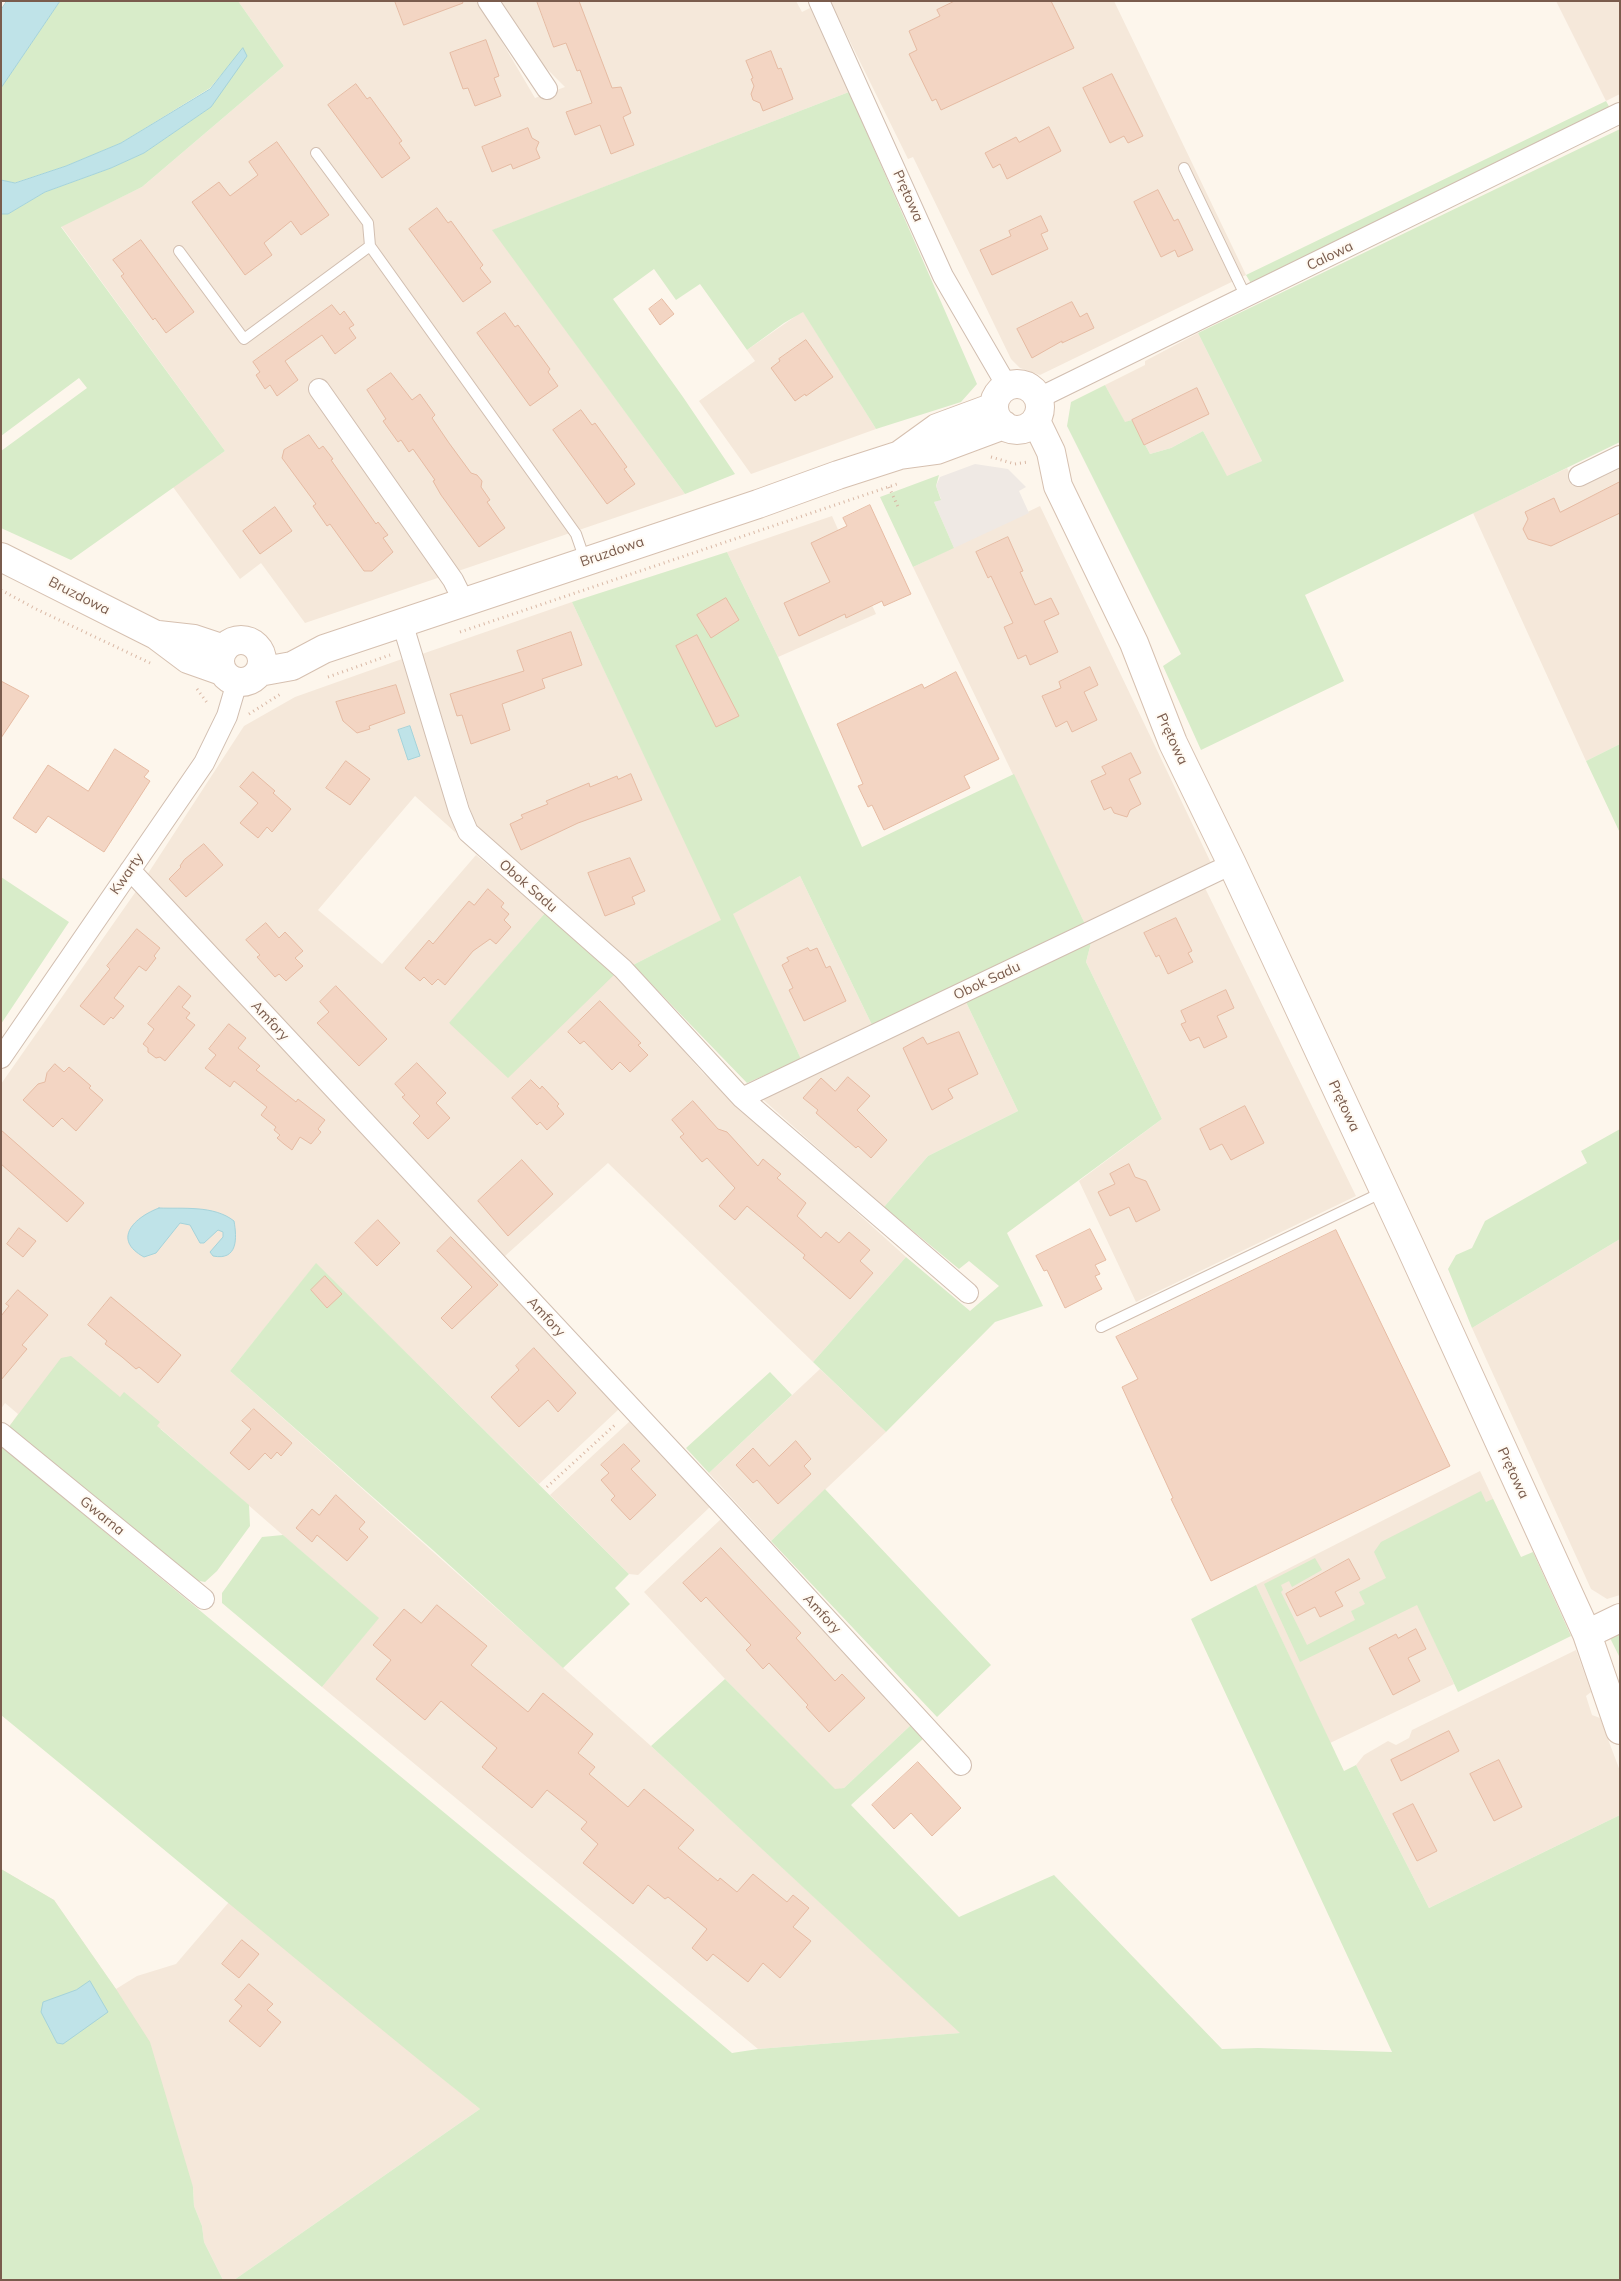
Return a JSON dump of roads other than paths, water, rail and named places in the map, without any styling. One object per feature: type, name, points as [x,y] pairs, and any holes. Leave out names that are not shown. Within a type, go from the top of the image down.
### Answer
[{"type":"street","points":[[488,1],[547,89]]},
{"type":"street","name":"Prętowa","points":[[819,1],[943,276],[1016,411],[1051,452],[1058,486],[1134,644],[1173,743],[1232,864],[1587,1634],[1620,1730]]},
{"type":"street","name":"Calowa","points":[[1016,411],[1620,113]]},
{"type":"street","points":[[319,389],[453,580],[464,602]]},
{"type":"street","name":"Bruzdowa","points":[[1,557],[156,635],[194,639],[240,665],[292,666],[324,649],[585,561],[903,468],[1016,411]]},
{"type":"street","points":[[1579,476],[1620,456]]},
{"type":"street","name":"Obok Sadu","points":[[402,622],[459,811],[468,832],[623,969],[742,1098],[968,1293]]},
{"type":"street","name":"Kwarty","points":[[1,1058],[204,763],[227,716],[240,665]]},
{"type":"street","name":"Obok Sadu","points":[[742,1098],[1232,864]]},
{"type":"street","name":"Amfory","points":[[130,870],[961,1765]]},
{"type":"street","name":"Gwarna","points":[[1,1433],[204,1599]]},
{"type":"street","points":[[1587,1634],[1620,1618]]},
{"type":"lane","points":[[316,153],[368,223],[370,246],[576,534],[585,561]]},
{"type":"lane","points":[[1184,168],[1246,297]]},
{"type":"lane","points":[[179,251],[244,339],[370,246]]},
{"type":"lane","points":[[1101,1327],[1384,1192]]},
{"type":"water","points":[[7,1],[60,1],[1,88],[1,10]]},
{"type":"water","points":[[243,48],[247,56],[211,107],[144,153],[111,168],[45,192],[8,214],[1,214],[1,180],[15,183],[66,166],[121,143],[210,89]]},
{"type":"water","points":[[410,726],[420,756],[408,760],[398,730]]},
{"type":"water","points":[[159,1208],[208,1210],[226,1216],[234,1221],[234,1247],[227,1255],[221,1257],[213,1256],[210,1252],[223,1237],[223,1232],[218,1230],[204,1243],[200,1243],[190,1225],[180,1223],[156,1253],[144,1257],[134,1250],[129,1243],[130,1229],[142,1217]]},
{"type":"water","points":[[90,1981],[108,2012],[63,2044],[57,2043],[41,2012],[43,2002],[76,1990]]}]
